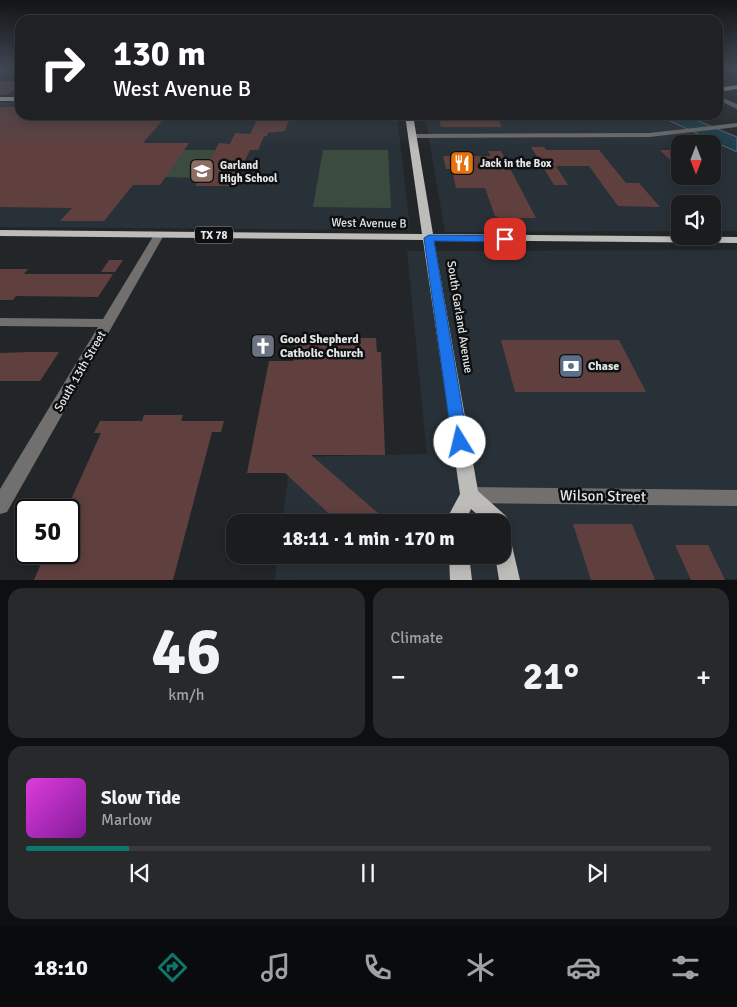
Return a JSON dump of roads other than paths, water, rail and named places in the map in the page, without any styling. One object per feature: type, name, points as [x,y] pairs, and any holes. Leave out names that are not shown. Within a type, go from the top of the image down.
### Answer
[{"type":"main road","points":[[0,99],[15,99]]},
{"type":"main road","name":"South Garland Avenue","points":[[410,120],[469,495]]},
{"type":"main road","name":"West Avenue B","points":[[0,233],[737,240]]},
{"type":"main road","points":[[459,514],[469,495],[490,514]]},
{"type":"main road","points":[[460,564],[461,580]]},
{"type":"main road","points":[[507,564],[510,580]]},
{"type":"street","points":[[723,100],[737,106]]},
{"type":"street","points":[[413,136],[588,136],[681,132],[737,125]]},
{"type":"street","name":"South 13th Street","points":[[0,506],[159,235]]},
{"type":"street","points":[[0,322],[108,323]]},
{"type":"street","name":"Wilson Street","points":[[469,495],[737,498]]},
{"type":"water","points":[[668,120],[696,120],[737,137],[737,152],[721,145],[721,135],[700,135]]},
{"type":"place","name":"Jack in the Box","points":[[462,163]]},
{"type":"place","name":"Garland High School","points":[[202,171]]},
{"type":"place","name":"Good Shepherd Catholic Church","points":[[263,346]]},
{"type":"place","name":"Chase","points":[[571,366]]}]
